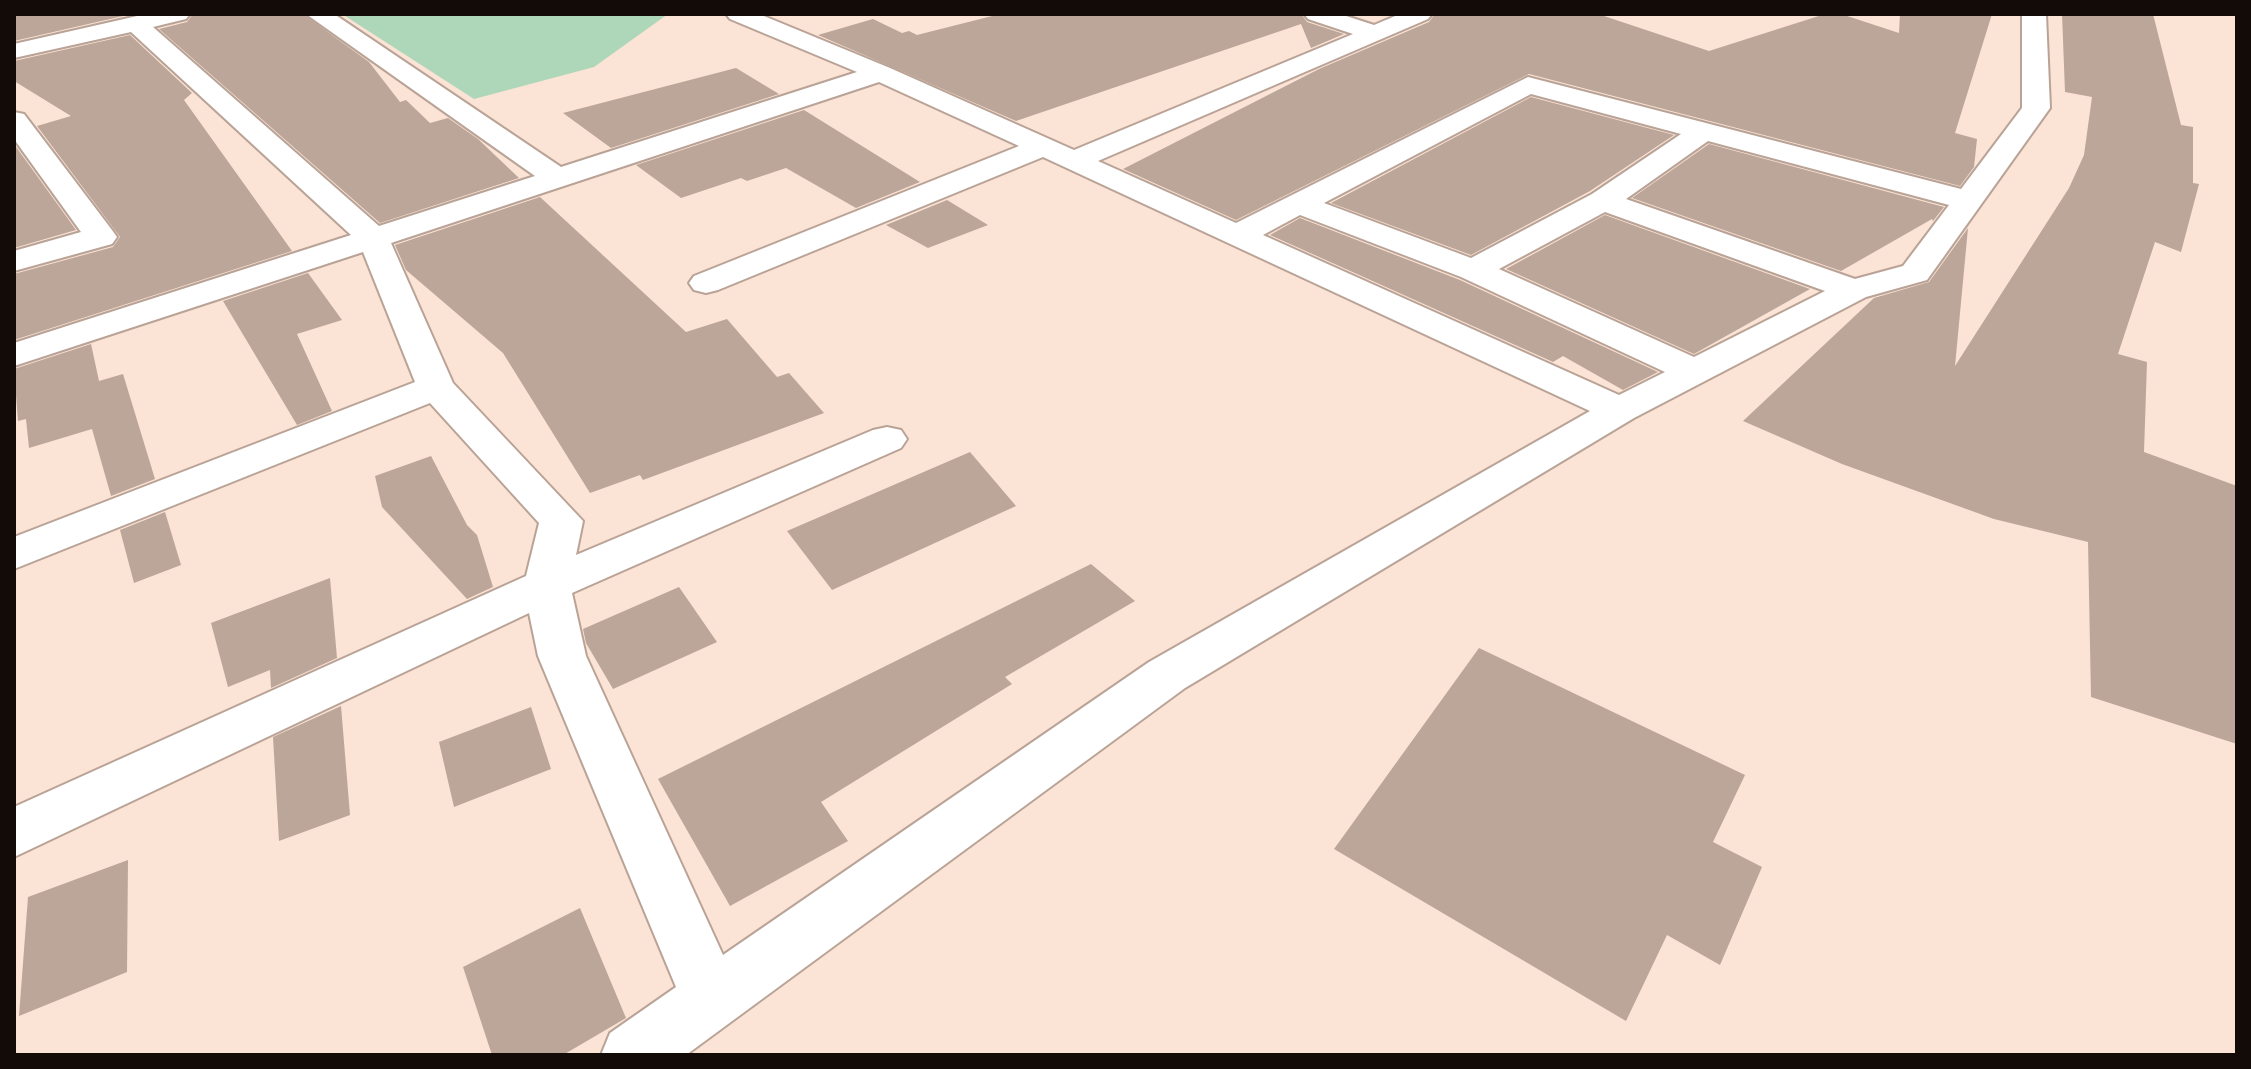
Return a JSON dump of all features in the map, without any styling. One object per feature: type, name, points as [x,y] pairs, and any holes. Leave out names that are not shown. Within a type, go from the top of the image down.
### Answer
[{"type":"street","points":[[14,51],[107,22],[178,14]]},
{"type":"street","points":[[318,14],[559,179]]},
{"type":"street","points":[[750,19],[793,14]]},
{"type":"street","points":[[1316,14],[1375,33]]},
{"type":"street","points":[[1074,161],[1420,14]]},
{"type":"street","points":[[633,1055],[1167,675],[1620,410],[1854,290],[1915,273],[2036,108],[2034,14]]},
{"type":"street","points":[[750,19],[881,73],[1620,410]]},
{"type":"street","points":[[107,22],[373,238],[436,387],[561,521],[547,585],[562,656],[713,1001]]},
{"type":"street","points":[[14,355],[881,73]]},
{"type":"street","points":[[1238,235],[1528,85],[1970,201]]},
{"type":"street","points":[[14,120],[101,237],[14,261]]},
{"type":"street","points":[[1473,270],[1603,201],[1704,131]]},
{"type":"street","points":[[706,283],[1043,147]]},
{"type":"street","points":[[1603,201],[1854,290]]},
{"type":"street","points":[[1299,204],[1473,270],[1695,372]]},
{"type":"street","points":[[14,554],[436,387]]},
{"type":"street","points":[[14,833],[547,585],[887,439]]},
{"type":"green space","points":[[342,14],[668,14],[594,67],[474,99]]},
{"type":"building","points":[[14,14],[132,14],[14,41]]},
{"type":"building","points":[[193,14],[303,14],[369,62],[400,102],[406,100],[430,123],[448,118],[478,139],[519,178],[380,223],[159,29],[187,22]]},
{"type":"building","points":[[1000,14],[1301,14],[1307,22],[1344,34],[1311,48],[1301,24],[1016,121],[818,35],[873,19],[902,33],[909,31],[917,35]]},
{"type":"building","points":[[1435,14],[1598,14],[1709,51],[1825,14],[1841,14],[1899,33],[1900,14],[1992,14],[1955,133],[1977,139],[1974,167],[1960,186],[1529,74],[1236,220],[1123,169],[1319,69],[1429,22]]},
{"type":"building","points":[[2062,14],[2153,14],[2181,125],[2193,127],[2193,183],[2199,184],[2181,252],[2155,242],[2118,354],[2147,362],[2144,452],[2237,486],[2237,744],[2091,697],[2088,542],[1994,519],[1842,464],[1743,421],[1874,298],[1929,282],[1968,228],[1955,366],[2069,188],[2084,155],[2092,97],[2065,92]]},
{"type":"building","points":[[130,35],[192,93],[184,100],[292,251],[14,340],[14,274],[113,247],[120,237],[37,126],[71,116],[14,81],[14,61]]},
{"type":"building","points":[[736,68],[779,94],[611,148],[563,113]]},
{"type":"building","points":[[1531,97],[1674,135],[1590,191],[1471,255],[1331,203]]},
{"type":"building","points":[[804,110],[920,182],[856,208],[786,168],[747,181],[741,178],[681,198],[636,165]]},
{"type":"building","points":[[14,144],[76,230],[14,248]]},
{"type":"building","points":[[1709,144],[1944,207],[1933,221],[1841,271],[1632,198]]},
{"type":"building","points":[[540,197],[686,332],[727,319],[777,377],[789,373],[824,413],[643,480],[640,475],[590,493],[503,353],[406,270],[395,245]]},
{"type":"building","points":[[947,200],[988,225],[928,248],[886,225]]},
{"type":"building","points":[[1605,215],[1810,289],[1694,354],[1506,269]]},
{"type":"building","points":[[1300,218],[1460,280],[1658,372],[1623,390],[1563,356],[1553,362],[1270,235]]},
{"type":"building","points":[[308,273],[342,320],[297,334],[332,411],[297,425],[223,301]]},
{"type":"building","points":[[91,344],[99,381],[123,374],[155,479],[111,496],[92,429],[29,448],[26,419],[18,421],[14,369]]},
{"type":"building","points":[[970,452],[1016,506],[832,590],[787,531]]},
{"type":"building","points":[[431,456],[467,525],[477,535],[493,587],[467,599],[382,507],[375,476]]},
{"type":"building","points":[[165,512],[181,565],[134,583],[120,530]]},
{"type":"building","points":[[1091,564],[1135,601],[1005,677],[1012,684],[821,802],[848,841],[730,906],[658,779]]},
{"type":"building","points":[[330,578],[337,658],[271,688],[270,670],[228,687],[211,623]]},
{"type":"building","points":[[679,587],[717,642],[613,689],[586,643],[583,629]]},
{"type":"building","points":[[1479,648],[1745,775],[1713,842],[1762,867],[1720,965],[1667,935],[1626,1021],[1334,849]]},
{"type":"building","points":[[341,706],[350,815],[279,841],[273,737]]},
{"type":"building","points":[[531,707],[551,769],[454,807],[439,742]]},
{"type":"building","points":[[128,860],[127,972],[19,1016],[28,897]]},
{"type":"building","points":[[580,908],[626,1018],[563,1055],[492,1055],[463,967]]}]
